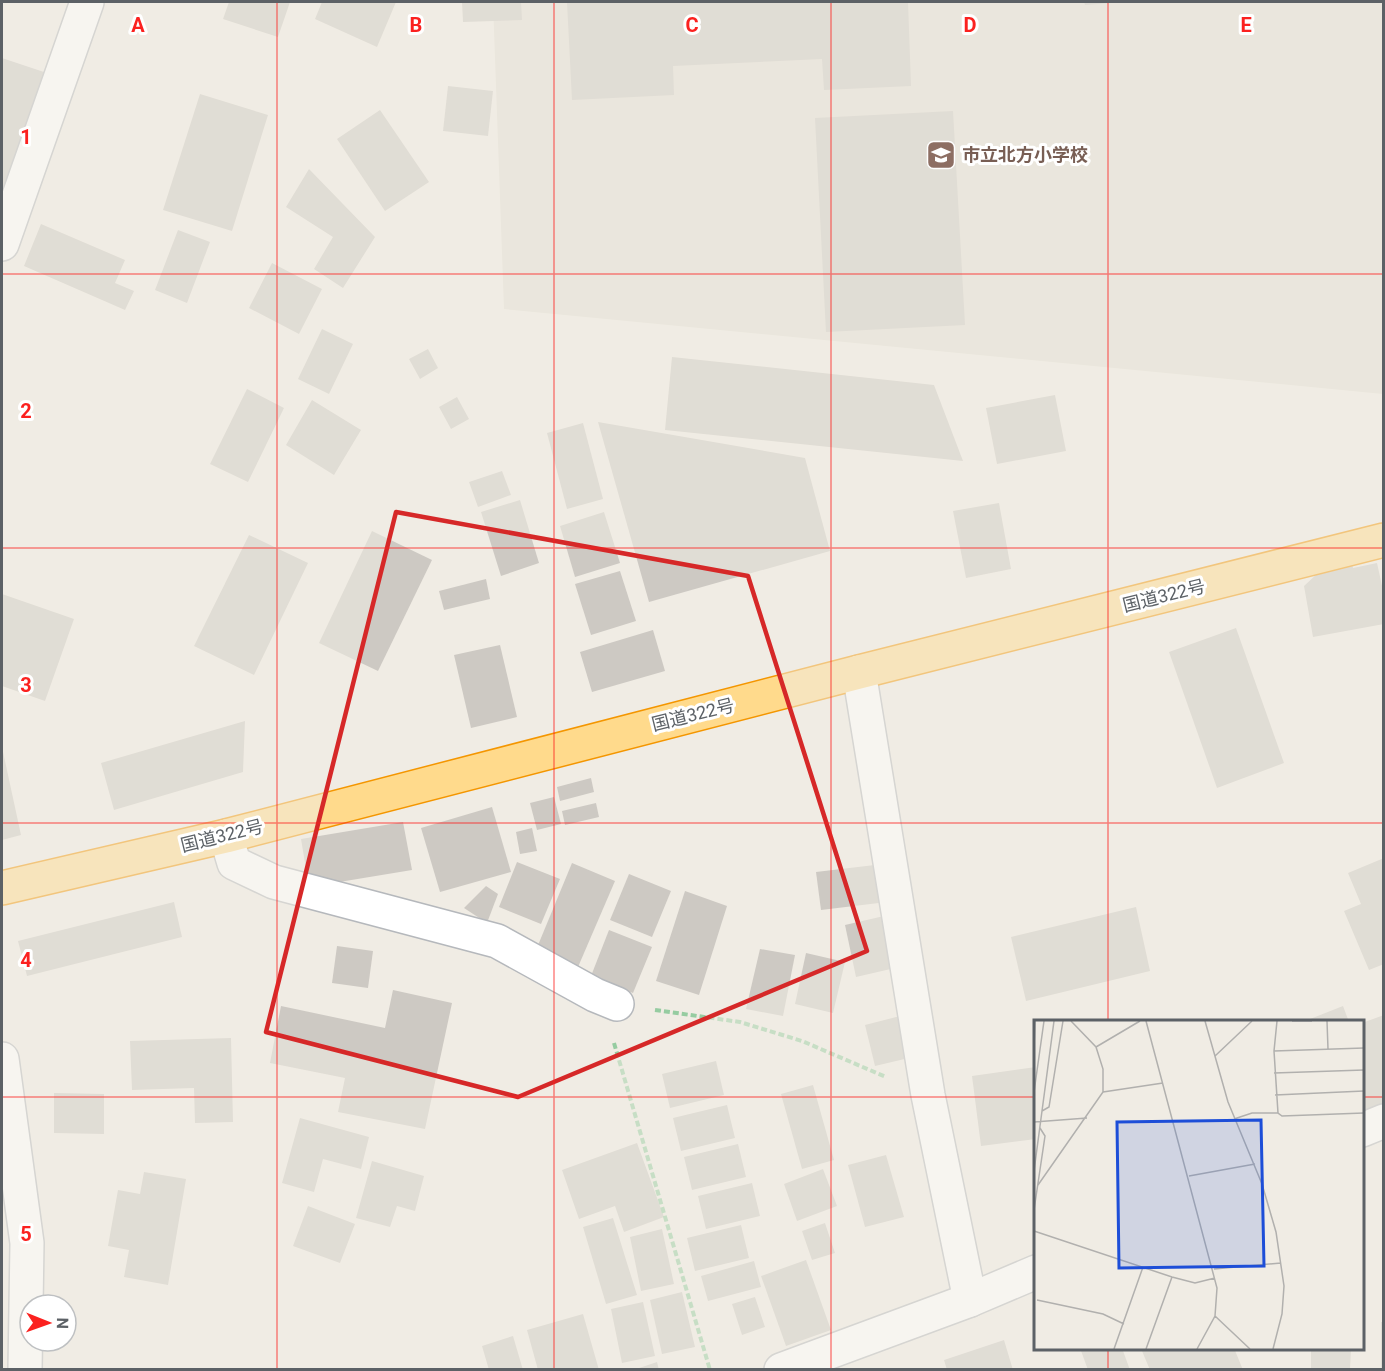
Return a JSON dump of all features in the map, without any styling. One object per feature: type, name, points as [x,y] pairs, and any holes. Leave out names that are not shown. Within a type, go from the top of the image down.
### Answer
[{"type":"highway","name":"国道322号","points":[[2,888],[226,836],[859,672],[1383,540]]},
{"type":"street","points":[[4,230],[87,2]]},
{"type":"street","points":[[859,672],[928,1095],[970,1300]]},
{"type":"street","points":[[226,836],[234,863],[274,882],[497,941],[595,996],[616,1004]]},
{"type":"street","points":[[2,1059],[27,1243],[25,1370]]},
{"type":"street","points":[[1364,1129],[1383,1121]]},
{"type":"street","points":[[781,1370],[970,1300],[1034,1272]]},
{"type":"path","points":[[710,1370],[609,1027],[616,1004],[740,1022],[802,1041],[928,1095]]},
{"type":"highlighted area","points":[[396,512],[748,576],[867,951],[518,1097],[266,1032]]},
{"type":"shaded area","name":"市立北方小学校","points":[[493,2],[1383,2],[1383,394],[504,309]]},
{"type":"building","points":[[229,2],[290,2],[278,37],[223,19]]},
{"type":"building","points":[[322,2],[396,2],[377,47],[315,19]]},
{"type":"building","points":[[462,2],[521,2],[522,20],[463,22]]},
{"type":"building","points":[[567,2],[908,2],[911,86],[824,90],[822,59],[673,66],[674,95],[572,100]]},
{"type":"building","points":[[1084,2],[1111,2],[1111,3],[1085,5]]},
{"type":"building","points":[[2,58],[47,73],[9,189],[2,187]]},
{"type":"building","points":[[448,86],[493,91],[488,136],[443,131]]},
{"type":"building","points":[[200,94],[268,115],[232,231],[163,210]]},
{"type":"building","points":[[380,110],[429,182],[385,211],[337,139]]},
{"type":"building","points":[[953,111],[965,325],[826,332],[815,118]]},
{"type":"building","points":[[309,169],[375,237],[343,288],[314,269],[333,237],[286,207]]},
{"type":"building","points":[[41,224],[125,260],[115,283],[134,291],[125,310],[24,266]]},
{"type":"building","points":[[178,230],[210,242],[187,303],[155,290]]},
{"type":"building","points":[[272,263],[322,289],[299,334],[249,308]]},
{"type":"building","points":[[322,329],[353,344],[329,394],[298,379]]},
{"type":"building","points":[[428,349],[438,368],[420,379],[409,359]]},
{"type":"building","points":[[672,357],[934,385],[963,461],[665,430]]},
{"type":"building","points":[[247,389],[284,408],[248,482],[210,464]]},
{"type":"building","points":[[1055,395],[1066,451],[997,464],[986,408]]},
{"type":"building","points":[[457,397],[469,419],[451,429],[439,407]]},
{"type":"building","points":[[312,400],[361,430],[334,475],[286,445]]},
{"type":"building","points":[[598,422],[805,458],[830,551],[649,602]]},
{"type":"building","points":[[583,423],[603,499],[567,509],[547,433]]},
{"type":"building","points":[[502,471],[511,495],[478,507],[469,482]]},
{"type":"building","points":[[520,500],[539,563],[501,576],[481,512]]},
{"type":"building","points":[[999,503],[1011,569],[966,578],[953,511]]},
{"type":"building","points":[[604,512],[620,563],[575,577],[560,526]]},
{"type":"building","points":[[372,531],[432,560],[378,671],[319,643]]},
{"type":"building","points":[[249,535],[308,563],[254,675],[194,646]]},
{"type":"building","points":[[1351,558],[1353,568],[1377,563],[1384,595],[1384,624],[1313,637],[1304,586],[1318,573]]},
{"type":"building","points":[[620,571],[636,621],[591,635],[575,584]]},
{"type":"building","points":[[486,579],[490,599],[444,610],[439,591]]},
{"type":"building","points":[[2,594],[74,619],[45,701],[2,686]]},
{"type":"building","points":[[1236,628],[1284,763],[1217,788],[1169,652]]},
{"type":"building","points":[[653,630],[665,671],[592,692],[580,652]]},
{"type":"building","points":[[500,645],[517,717],[471,728],[454,655]]},
{"type":"building","points":[[245,721],[243,772],[114,810],[101,763]]},
{"type":"building","points":[[2,747],[21,835],[2,840]]},
{"type":"building","points":[[591,778],[594,792],[560,801],[557,787]]},
{"type":"building","points":[[554,797],[561,824],[537,830],[530,803]]},
{"type":"building","points":[[596,803],[599,817],[565,825],[562,811]]},
{"type":"building","points":[[492,807],[511,872],[440,892],[421,828]]},
{"type":"building","points":[[403,822],[412,870],[309,887],[301,839]]},
{"type":"building","points":[[532,828],[537,851],[520,854],[516,832]]},
{"type":"building","points":[[1384,858],[1384,964],[1369,970],[1344,911],[1361,904],[1348,873]]},
{"type":"building","points":[[517,862],[560,879],[541,924],[499,907]]},
{"type":"building","points":[[572,863],[615,881],[578,967],[536,950]]},
{"type":"building","points":[[883,864],[887,902],[821,910],[816,872]]},
{"type":"building","points":[[629,874],[671,891],[652,937],[610,920]]},
{"type":"building","points":[[486,886],[498,894],[487,923],[464,908]]},
{"type":"building","points":[[685,891],[727,906],[699,995],[656,981]]},
{"type":"building","points":[[174,902],[182,937],[27,976],[18,941]]},
{"type":"building","points":[[1136,907],[1150,971],[1026,1001],[1011,937]]},
{"type":"building","points":[[884,916],[895,968],[856,977],[845,925]]},
{"type":"building","points":[[609,930],[652,947],[633,993],[591,976]]},
{"type":"building","points":[[337,946],[373,951],[368,988],[332,983]]},
{"type":"building","points":[[760,949],[795,955],[783,1016],[746,1009]]},
{"type":"building","points":[[806,953],[845,962],[833,1013],[795,1004]]},
{"type":"building","points":[[393,990],[452,1003],[425,1129],[338,1112],[345,1078],[270,1063],[281,1006],[385,1028]]},
{"type":"building","points":[[1343,1006],[1348,1020],[1308,1020]]},
{"type":"building","points":[[904,1015],[913,1057],[875,1066],[865,1025]]},
{"type":"building","points":[[1384,1015],[1384,1107],[1364,1115],[1364,1022]]},
{"type":"building","points":[[231,1038],[233,1122],[195,1123],[194,1088],[132,1090],[130,1041]]},
{"type":"building","points":[[716,1061],[724,1095],[670,1108],[662,1074]]},
{"type":"building","points":[[1034,1067],[1034,1139],[981,1146],[972,1076]]},
{"type":"building","points":[[813,1085],[834,1160],[802,1169],[781,1094]]},
{"type":"building","points":[[54,1093],[104,1094],[104,1134],[54,1133]]},
{"type":"building","points":[[727,1105],[735,1138],[681,1151],[673,1118]]},
{"type":"building","points":[[300,1118],[369,1137],[361,1169],[323,1159],[314,1192],[282,1183]]},
{"type":"building","points":[[637,1143],[664,1217],[624,1232],[615,1206],[579,1219],[562,1170]]},
{"type":"building","points":[[738,1144],[746,1177],[692,1190],[684,1157]]},
{"type":"building","points":[[886,1155],[904,1217],[865,1227],[848,1165]]},
{"type":"building","points":[[372,1161],[424,1176],[415,1211],[397,1206],[390,1227],[356,1218]]},
{"type":"building","points":[[823,1169],[837,1206],[797,1221],[784,1184]]},
{"type":"building","points":[[144,1172],[186,1179],[168,1285],[124,1277],[129,1250],[108,1246],[118,1190],[140,1194]]},
{"type":"building","points":[[752,1183],[760,1216],[706,1229],[698,1196]]},
{"type":"building","points":[[308,1206],[355,1224],[340,1263],[293,1246]]},
{"type":"building","points":[[613,1218],[637,1295],[606,1304],[583,1227]]},
{"type":"building","points":[[825,1223],[835,1253],[812,1260],[802,1231]]},
{"type":"building","points":[[741,1225],[749,1258],[695,1271],[687,1238]]},
{"type":"building","points":[[662,1229],[674,1284],[641,1291],[630,1237]]},
{"type":"building","points":[[806,1260],[831,1330],[786,1346],[761,1276]]},
{"type":"building","points":[[754,1261],[761,1287],[708,1301],[701,1276]]},
{"type":"building","points":[[682,1292],[695,1347],[662,1354],[650,1300]]},
{"type":"building","points":[[755,1297],[765,1327],[742,1335],[732,1304]]},
{"type":"building","points":[[643,1302],[655,1356],[622,1363],[611,1309]]},
{"type":"building","points":[[583,1314],[599,1370],[538,1370],[527,1330]]},
{"type":"building","points":[[1381,1322],[1384,1322],[1384,1370],[1381,1370]]},
{"type":"building","points":[[513,1336],[523,1370],[489,1370],[482,1346]]},
{"type":"building","points":[[1004,1340],[1013,1370],[947,1370],[944,1360]]},
{"type":"building","points":[[1081,1350],[1123,1350],[1130,1370],[1088,1370]]},
{"type":"building","points":[[1235,1350],[1243,1370],[1150,1370],[1142,1351]]},
{"type":"building","points":[[1311,1350],[1351,1350],[1350,1370],[1311,1370]]},
{"type":"building","points":[[657,1362],[659,1370],[636,1369]]},
{"type":"place","name":"市立北方小学校","points":[[941,155]]}]
